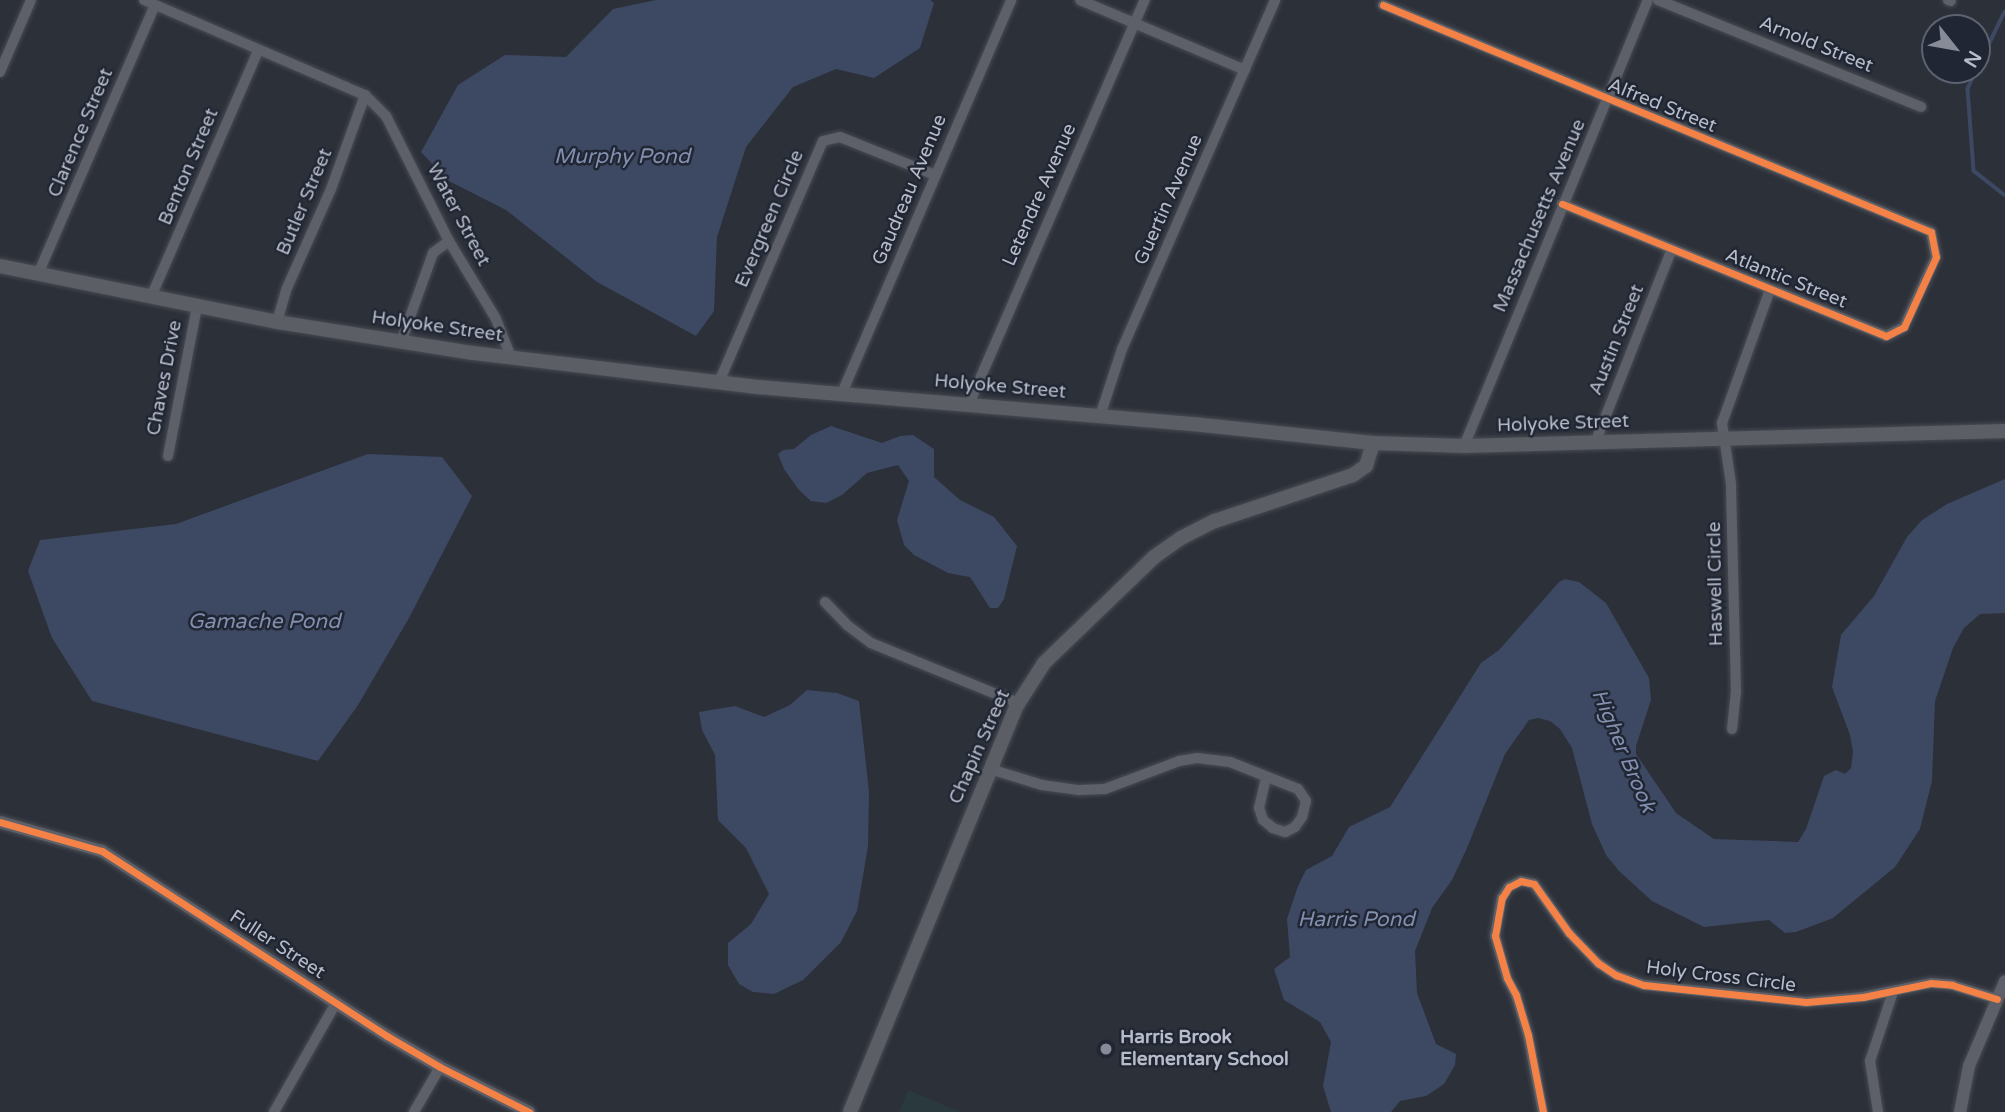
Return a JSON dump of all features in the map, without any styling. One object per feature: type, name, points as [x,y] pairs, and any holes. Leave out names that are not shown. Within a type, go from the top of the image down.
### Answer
[{"type":"main road","name":"Holyoke Street","points":[[0,266],[277,322],[511,357],[719,382],[1100,415],[1373,443],[1464,446],[2005,431]]},
{"type":"main road","name":"Chapin Street","points":[[850,1112],[1018,703],[1044,663],[1154,556],[1215,521],[1353,475],[1366,466],[1373,443]]},
{"type":"street","points":[[0,72],[31,0]]},
{"type":"street","points":[[144,0],[365,95]]},
{"type":"street","name":"Gaudreau Avenue","points":[[842,393],[1011,0]]},
{"type":"street","points":[[1080,0],[1245,70]]},
{"type":"street","name":"Letendre Avenue","points":[[969,404],[1145,0]]},
{"type":"street","name":"Guertin Avenue","points":[[1100,415],[1122,349],[1275,0]]},
{"type":"street","name":"Massachusetts Avenue","points":[[1464,446],[1648,0]]},
{"type":"street","name":"Arnold Street","points":[[1658,0],[1921,107]]},
{"type":"street","name":"Clarence Street","points":[[38,274],[155,5]]},
{"type":"street","name":"Alfred Street","points":[[1383,5],[1931,232]]},
{"type":"street","name":"Benton Street","points":[[151,297],[258,51]]},
{"type":"street","name":"Water Street","points":[[365,95],[386,116],[449,241],[496,319],[511,357]]},
{"type":"street","name":"Butler Street","points":[[277,322],[287,288],[331,189],[365,95]]},
{"type":"street","name":"Evergreen Circle","points":[[719,382],[823,141],[840,137],[935,175]]},
{"type":"street","name":"Atlantic Street","points":[[1562,204],[1671,251],[1886,335],[1904,327],[1936,257],[1931,232]]},
{"type":"street","points":[[401,342],[433,253],[449,241]]},
{"type":"street","name":"Austin Street","points":[[1595,443],[1671,251]]},
{"type":"street","name":"Haswell Circle","points":[[1732,729],[1736,692],[1731,484],[1722,423],[1770,290]]},
{"type":"street","name":"Chaves Drive","points":[[168,456],[197,307]]},
{"type":"street","points":[[825,602],[847,625],[871,643],[1018,703]]},
{"type":"street","points":[[990,769],[1042,785],[1079,790],[1105,789],[1179,761],[1197,758],[1230,762],[1298,789],[1306,801],[1303,817],[1295,827],[1285,832],[1262,820],[1259,808],[1266,777]]},
{"type":"street","name":"Fuller Street","points":[[0,822],[102,852],[440,1067],[529,1112]]},
{"type":"street","name":"Holy Cross Circle","points":[[1543,1112],[1528,1035],[1496,942],[1502,898],[1517,882],[1534,884],[1569,933],[1593,958],[1616,975],[1636,983],[1806,1002],[1893,992],[1931,983],[1952,985],[1997,999]]},
{"type":"street","points":[[1961,1112],[1969,1066],[2005,981]]},
{"type":"street","points":[[1878,1112],[1870,1061],[1893,992]]},
{"type":"street","points":[[274,1112],[336,1003]]},
{"type":"street","points":[[414,1112],[440,1067]]},
{"type":"shaded area","points":[[908,1090],[960,1112],[899,1112]]},
{"type":"water","name":"Murphy Pond","points":[[656,0],[930,0],[934,3],[920,48],[874,78],[836,69],[793,87],[746,147],[717,237],[714,311],[696,336],[597,282],[506,210],[447,180],[421,152],[458,85],[505,55],[566,57],[613,9]]},
{"type":"water","points":[[831,426],[882,443],[900,436],[913,435],[934,449],[934,477],[960,500],[994,517],[1017,546],[1004,599],[998,608],[990,608],[970,577],[948,573],[914,555],[904,545],[897,520],[909,481],[898,465],[867,473],[842,495],[826,503],[811,501],[799,490],[784,469],[778,454],[783,450],[794,449],[811,435]]},
{"type":"water","name":"Gamache Pond","points":[[368,454],[442,457],[472,496],[409,618],[358,705],[318,761],[92,701],[52,638],[28,571],[40,540],[176,524]]},
{"type":"water","name":"Harris Pond","points":[[2005,479],[2005,613],[1980,614],[1964,628],[1953,648],[1935,701],[1932,781],[1920,829],[1895,867],[1833,918],[1796,932],[1785,933],[1769,920],[1704,927],[1652,901],[1619,871],[1606,855],[1592,824],[1572,748],[1560,729],[1550,721],[1538,718],[1529,720],[1505,754],[1467,848],[1452,880],[1432,908],[1415,951],[1417,993],[1436,1044],[1456,1054],[1455,1065],[1444,1084],[1426,1096],[1400,1101],[1391,1112],[1331,1112],[1323,1086],[1331,1042],[1320,1022],[1284,1000],[1274,969],[1290,957],[1287,919],[1298,886],[1306,870],[1332,856],[1349,827],[1390,807],[1481,663],[1499,650],[1559,582],[1565,579],[1579,582],[1606,603],[1649,678],[1651,700],[1636,746],[1636,754],[1676,813],[1714,839],[1798,842],[1806,829],[1824,776],[1836,770],[1845,774],[1851,768],[1853,752],[1850,735],[1832,687],[1841,635],[1874,596],[1907,537],[1922,520],[1947,504]]},
{"type":"water","points":[[807,690],[837,693],[859,701],[869,792],[868,846],[857,911],[841,942],[803,980],[774,994],[753,992],[739,984],[728,965],[728,943],[751,924],[769,894],[746,848],[718,820],[715,755],[702,730],[699,712],[735,706],[764,717],[790,705]]},
{"type":"waterway","name":"Higher Brook","points":[[2005,12],[1968,89],[1974,171],[2005,195]]},
{"type":"cycle path","points":[[1383,5],[1931,232],[1936,257],[1904,327],[1886,336],[1562,204]]},
{"type":"cycle path","points":[[0,822],[102,851],[387,1036],[440,1067],[529,1112]]},
{"type":"cycle path","points":[[1543,1112],[1528,1035],[1495,936],[1502,898],[1509,887],[1521,881],[1534,884],[1569,933],[1598,963],[1616,975],[1644,985],[1806,1002],[1863,997],[1931,983],[1952,985],[1997,999]]},
{"type":"place","name":"Harris Brook Elementary School","points":[[1106,1049]]}]
